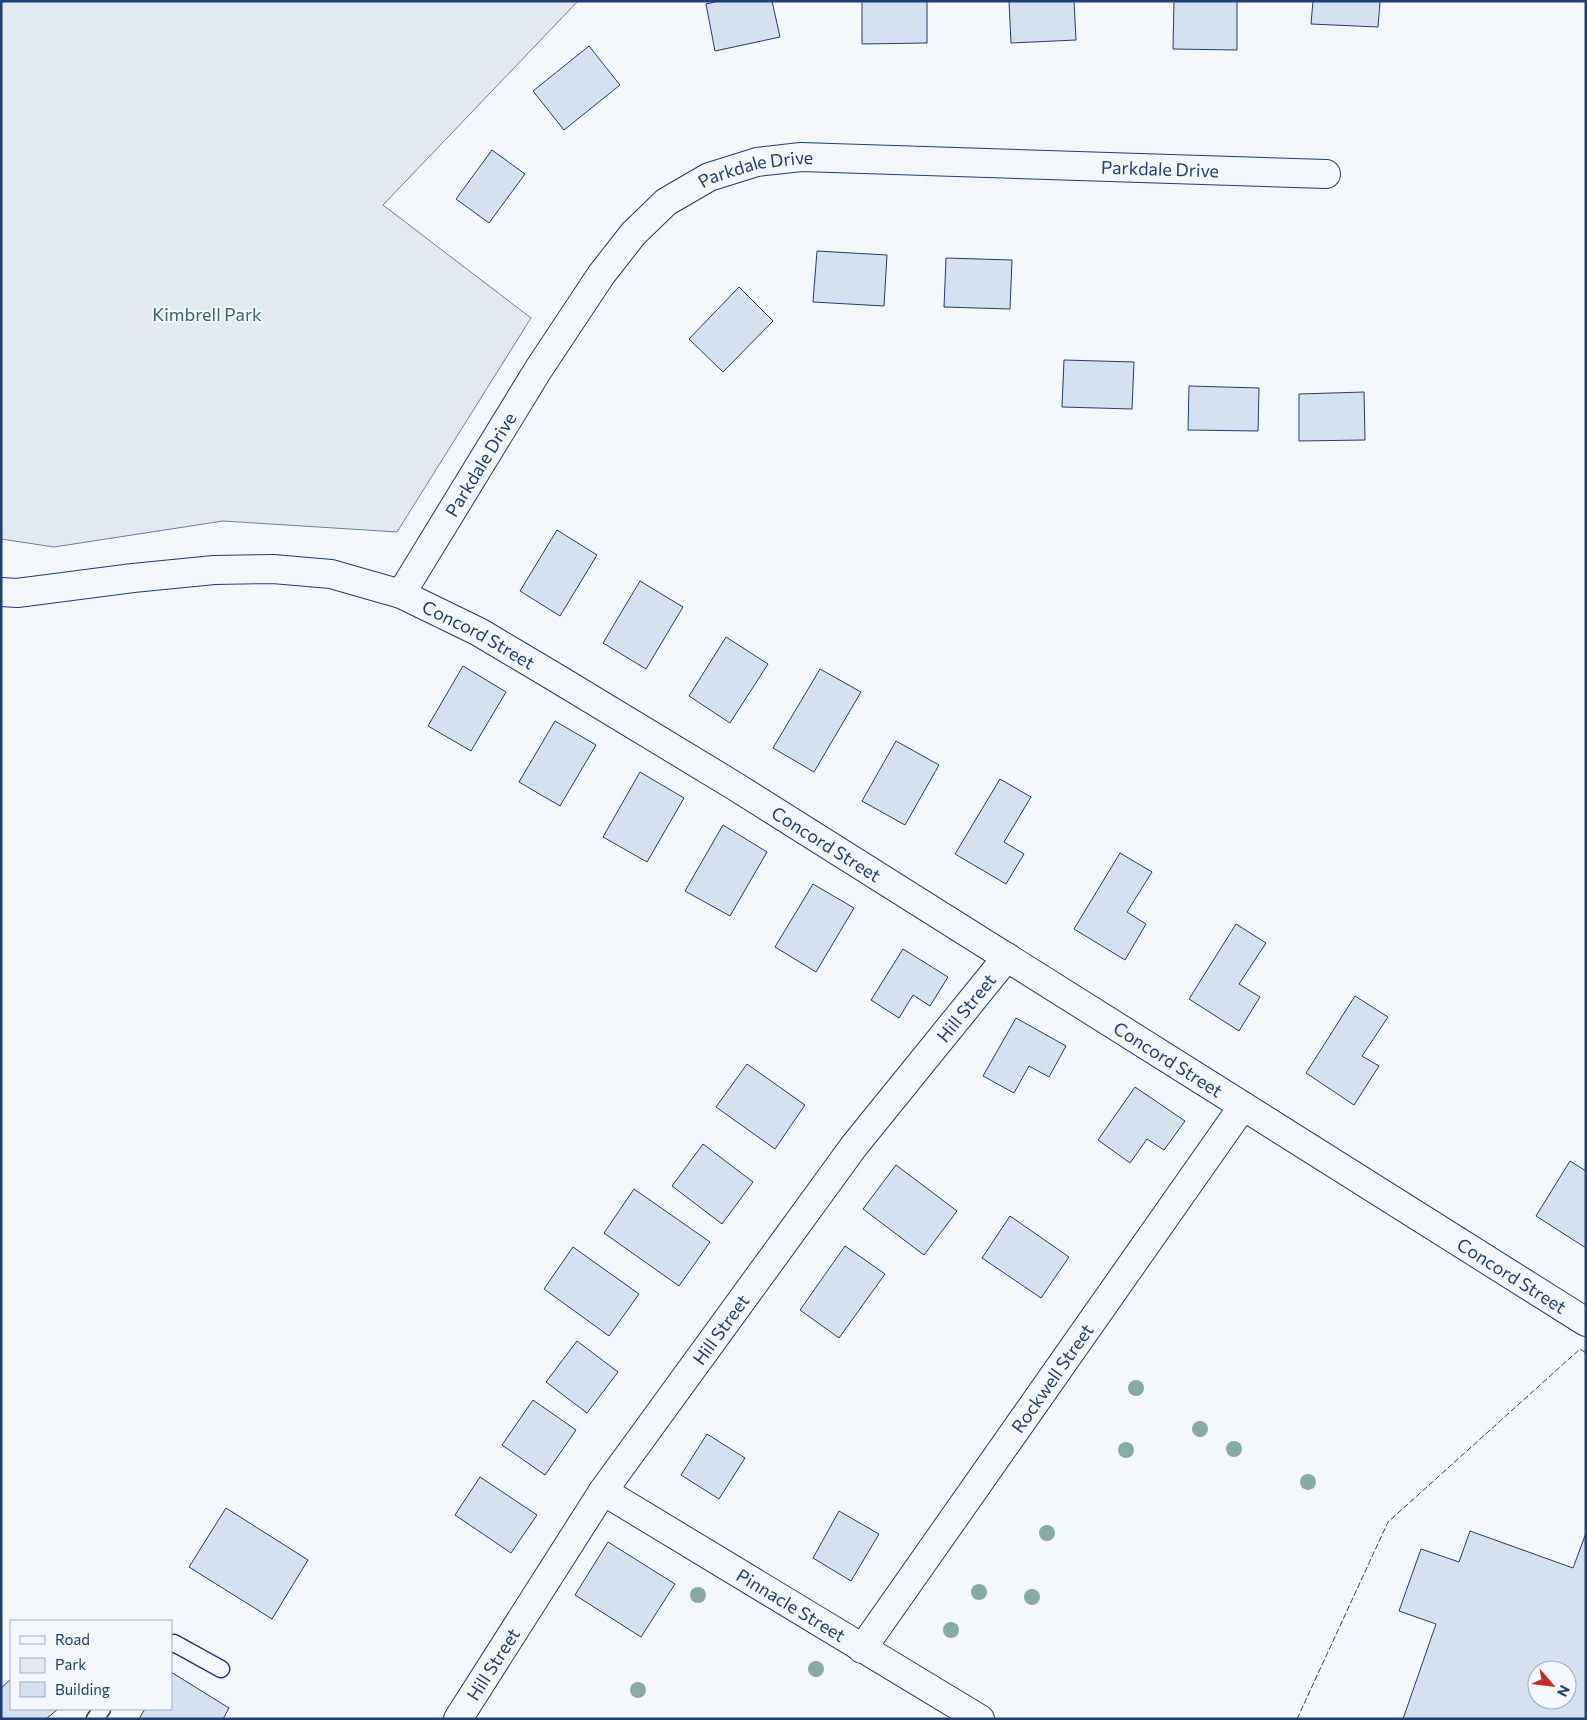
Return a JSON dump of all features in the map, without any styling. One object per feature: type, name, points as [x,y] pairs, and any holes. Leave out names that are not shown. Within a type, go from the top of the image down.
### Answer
[{"type":"street","name":"Parkdale Drive","points":[[401,594],[538,370],[601,275],[633,234],[666,202],[709,177],[757,162],[801,157],[1326,174]]},
{"type":"street","name":"Concord Street","points":[[1,592],[17,593],[214,570],[273,570],[331,574],[401,594],[479,632],[741,790],[1586,1322]]},
{"type":"street","name":"Hill Street","points":[[458,1719],[602,1491],[854,1146],[1007,957]]},
{"type":"street","name":"Rockwell Street","points":[[862,1649],[1243,1106]]},
{"type":"street","name":"Pinnacle Street","points":[[602,1491],[980,1719]]},
{"type":"lane","points":[[172,1644],[221,1669]]},
{"type":"green space","name":"Kimbrell Park","points":[[1,1],[578,1],[383,205],[531,318],[397,532],[223,521],[54,547],[1,539]]},
{"type":"building","points":[[719,1],[772,1],[780,37],[715,51],[706,4]]},
{"type":"building","points":[[862,1],[927,1],[927,43],[862,44]]},
{"type":"building","points":[[1009,1],[1074,1],[1076,40],[1011,43]]},
{"type":"building","points":[[1174,1],[1237,1],[1237,50],[1173,49]]},
{"type":"building","points":[[1313,1],[1380,1],[1378,27],[1311,24]]},
{"type":"building","points":[[589,46],[620,85],[564,130],[533,91]]},
{"type":"building","points":[[492,150],[525,174],[489,223],[456,199]]},
{"type":"building","points":[[817,251],[887,255],[884,306],[813,302]]},
{"type":"building","points":[[946,258],[1012,260],[1010,309],[944,307]]},
{"type":"building","points":[[739,287],[773,321],[723,372],[689,339]]},
{"type":"building","points":[[1064,360],[1134,362],[1132,409],[1062,407]]},
{"type":"building","points":[[1189,386],[1259,388],[1258,431],[1188,430]]},
{"type":"building","points":[[1364,392],[1365,440],[1299,441],[1299,394]]},
{"type":"building","points":[[557,530],[597,555],[560,616],[520,591]]},
{"type":"building","points":[[640,581],[683,607],[646,669],[603,643]]},
{"type":"building","points":[[726,637],[768,664],[730,723],[689,696]]},
{"type":"building","points":[[463,666],[506,692],[471,751],[428,726]]},
{"type":"building","points":[[820,669],[861,692],[814,772],[773,748]]},
{"type":"building","points":[[555,721],[596,745],[560,806],[519,782]]},
{"type":"building","points":[[896,741],[939,765],[905,825],[862,801]]},
{"type":"building","points":[[640,772],[684,798],[647,862],[603,837]]},
{"type":"building","points":[[1000,779],[1031,797],[1004,842],[1024,854],[1006,884],[955,854]]},
{"type":"building","points":[[723,825],[767,852],[730,916],[685,891]]},
{"type":"building","points":[[1120,853],[1152,872],[1127,912],[1146,924],[1125,960],[1074,929]]},
{"type":"building","points":[[813,884],[854,908],[816,972],[775,947]]},
{"type":"building","points":[[1236,924],[1266,943],[1239,984],[1260,997],[1239,1031],[1189,999]]},
{"type":"building","points":[[903,949],[948,977],[930,1006],[913,995],[899,1018],[871,1000]]},
{"type":"building","points":[[1355,996],[1388,1017],[1362,1056],[1379,1066],[1354,1105],[1306,1073]]},
{"type":"building","points":[[1016,1018],[1066,1046],[1049,1077],[1029,1066],[1014,1093],[983,1076]]},
{"type":"building","points":[[747,1064],[805,1105],[775,1149],[716,1107]]},
{"type":"building","points":[[1135,1087],[1185,1121],[1164,1150],[1147,1139],[1130,1163],[1098,1140]]},
{"type":"building","points":[[703,1144],[753,1182],[722,1224],[672,1186]]},
{"type":"building","points":[[1570,1161],[1586,1171],[1586,1248],[1536,1216]]},
{"type":"building","points":[[896,1165],[957,1211],[924,1255],[863,1209]]},
{"type":"building","points":[[634,1189],[710,1242],[679,1286],[604,1233]]},
{"type":"building","points":[[1010,1216],[1069,1257],[1041,1298],[982,1258]]},
{"type":"building","points":[[845,1246],[885,1274],[839,1338],[800,1310]]},
{"type":"building","points":[[573,1247],[639,1294],[609,1336],[544,1289]]},
{"type":"building","points":[[577,1341],[618,1372],[587,1413],[546,1382]]},
{"type":"building","points":[[533,1400],[576,1430],[545,1475],[502,1445]]},
{"type":"building","points":[[707,1434],[745,1458],[719,1499],[681,1475]]},
{"type":"building","points":[[480,1477],[537,1515],[511,1553],[455,1515]]},
{"type":"building","points":[[226,1508],[308,1560],[272,1619],[189,1567]]},
{"type":"building","points":[[839,1511],[879,1534],[851,1581],[813,1558]]},
{"type":"building","points":[[1470,1531],[1573,1568],[1586,1533],[1586,1719],[1403,1719],[1436,1624],[1399,1611],[1421,1549],[1459,1562]]},
{"type":"building","points":[[608,1542],[675,1584],[641,1637],[575,1595]]},
{"type":"building","points":[[172,1673],[229,1708],[223,1719],[139,1719],[144,1710],[172,1710]]},
{"type":"building","points":[[10,1680],[10,1710],[57,1710],[46,1719],[1,1719],[1,1688]]},
{"type":"fence","points":[[1297,1719],[1388,1522],[1580,1349],[1586,1353]]}]
